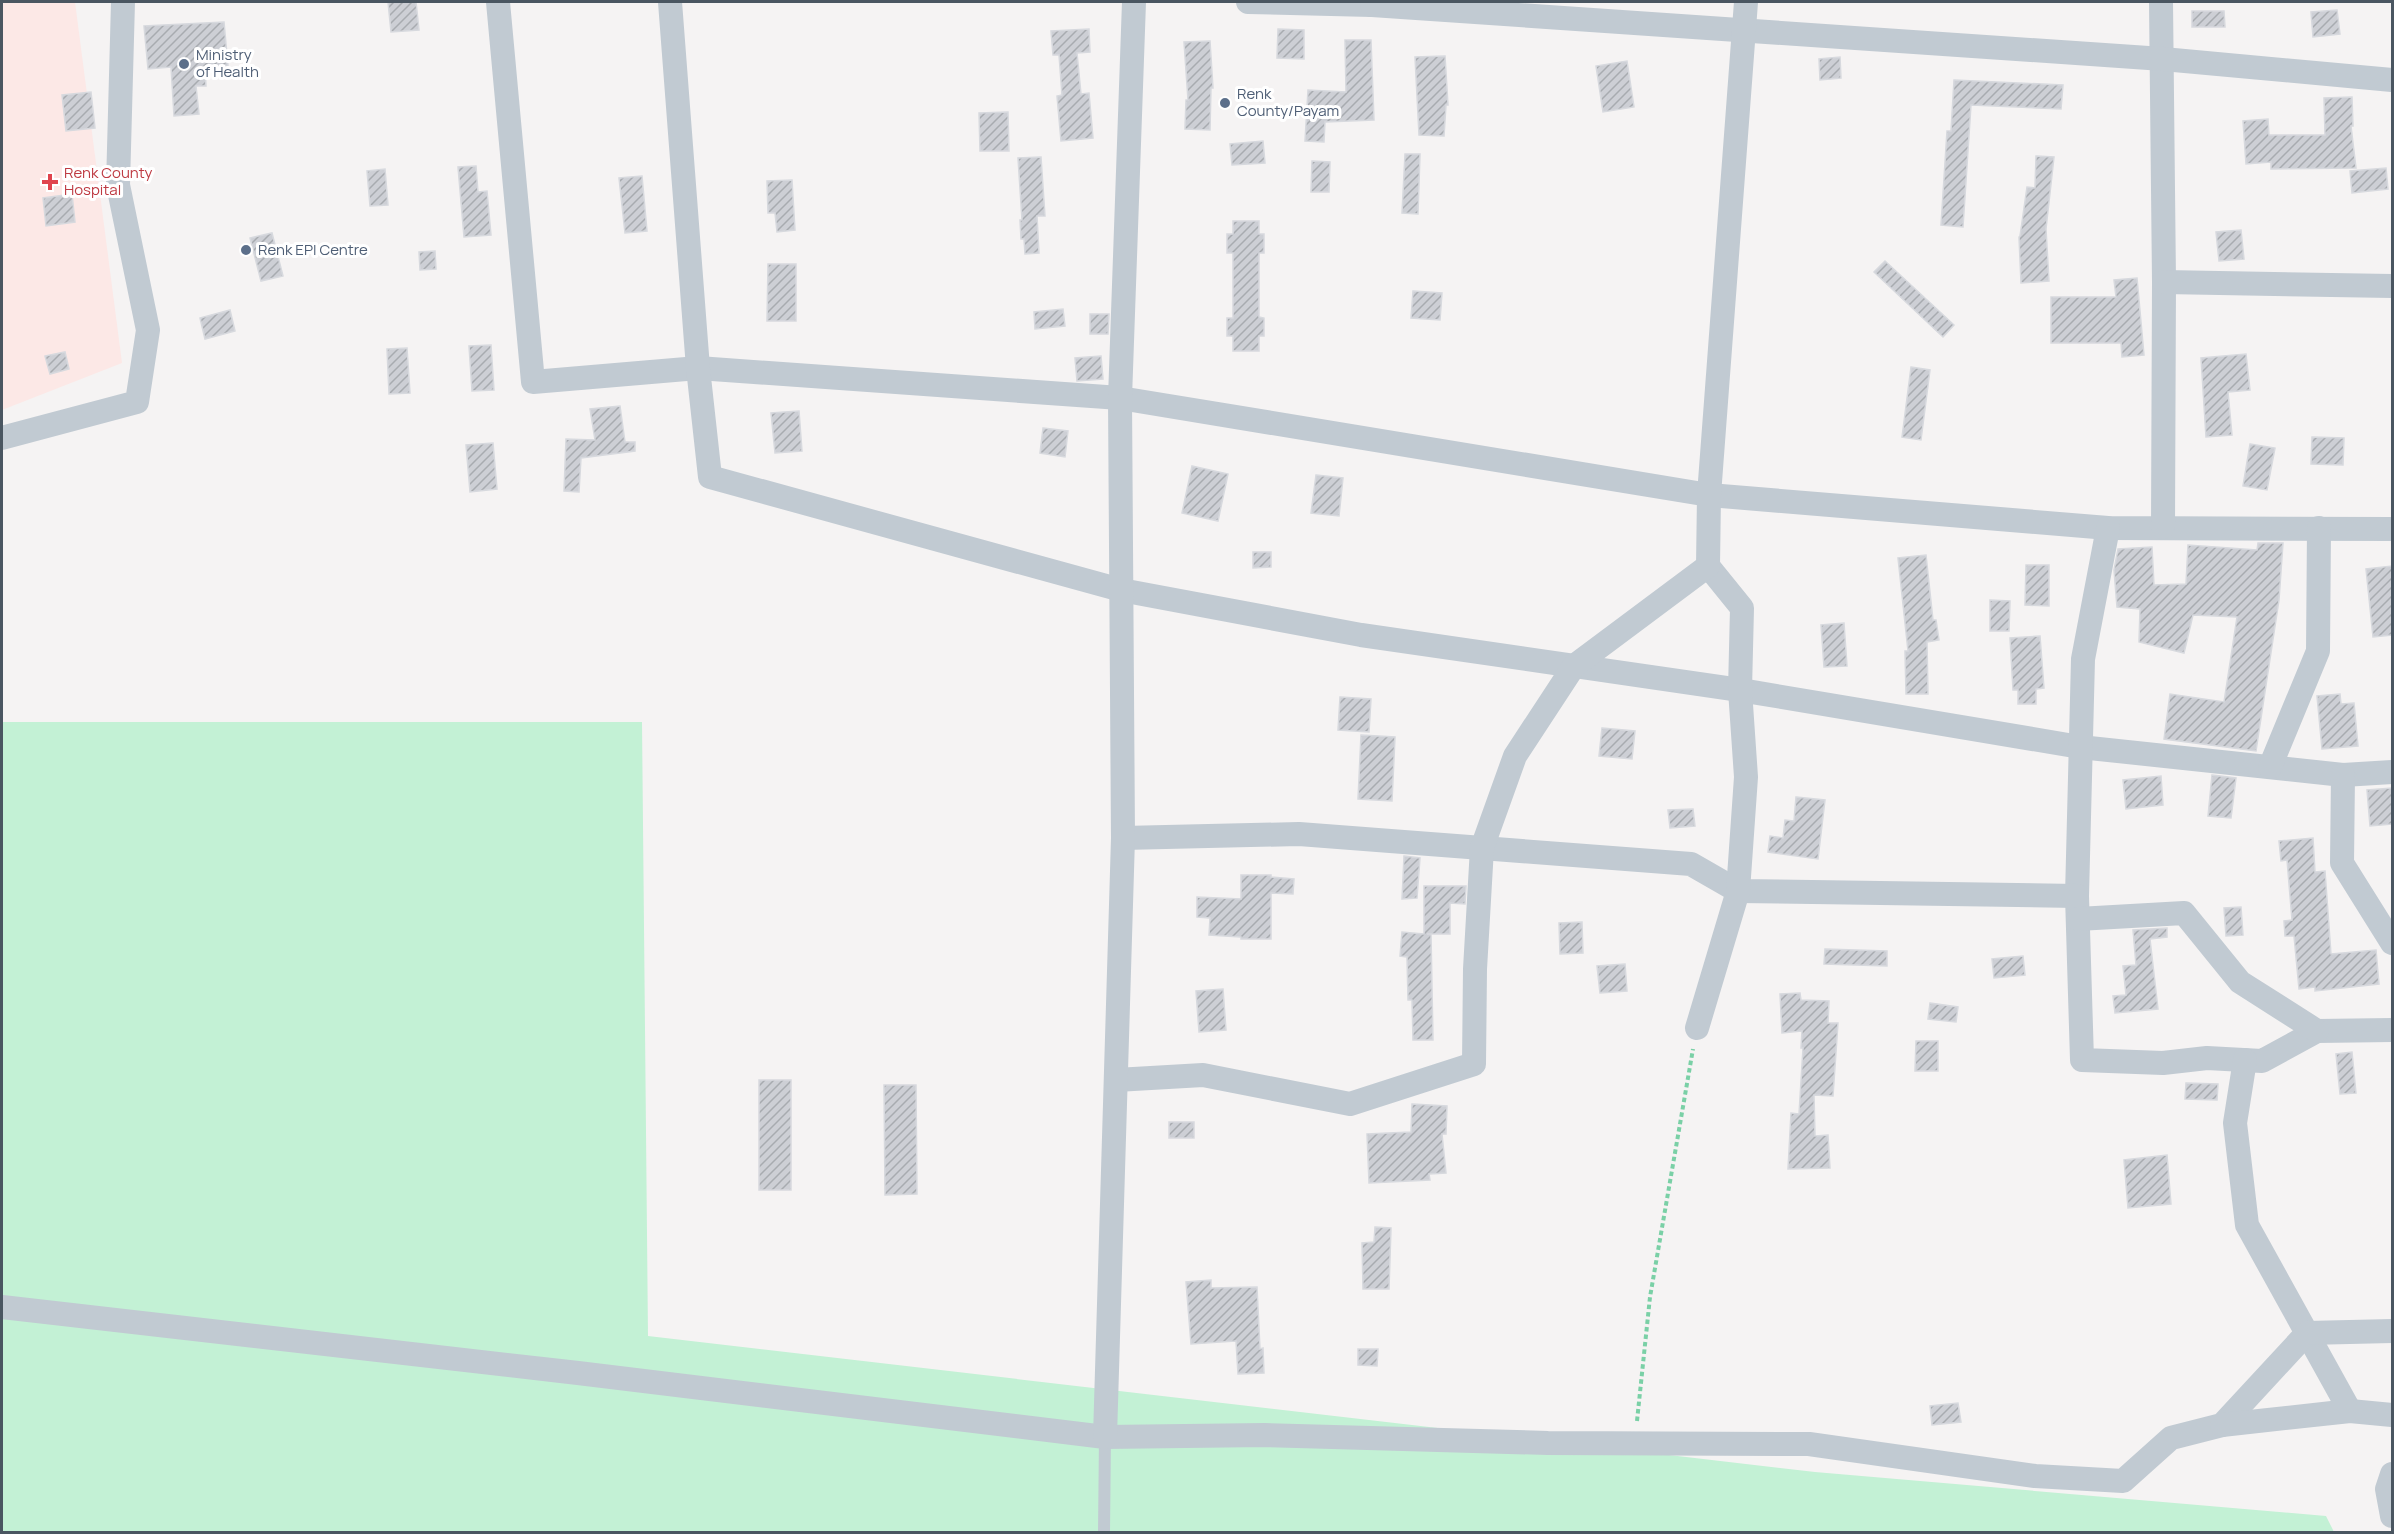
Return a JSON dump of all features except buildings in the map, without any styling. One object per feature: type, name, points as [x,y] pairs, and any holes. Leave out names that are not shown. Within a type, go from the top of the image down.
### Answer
[{"type":"street","points":[[2,438],[137,402],[148,330],[118,185],[129,2]]},
{"type":"street","points":[[498,2],[533,382],[698,368],[1120,398],[1709,495],[2108,528],[2392,527]]},
{"type":"street","points":[[670,2],[698,368],[710,477],[1121,590],[1361,635],[1740,690],[2080,747],[2343,775],[2392,772]]},
{"type":"street","points":[[1105,1437],[1123,838],[1120,398],[1134,2]]},
{"type":"street","points":[[1248,2],[1372,3],[2163,59],[2392,80]]},
{"type":"street","points":[[1697,1028],[1738,891],[1746,777],[1740,690],[1742,608],[1708,566],[1709,495],[1746,2]]},
{"type":"street","points":[[2161,2],[2164,282],[2163,527]]},
{"type":"street","points":[[2164,282],[2392,286]]},
{"type":"street","points":[[2108,528],[2083,659],[2077,908],[2082,1060],[2163,1063],[2207,1058],[2262,1061],[2317,1031],[2392,1030]]},
{"type":"street","points":[[2270,767],[2318,651],[2319,528]]},
{"type":"street","points":[[1116,1080],[1203,1075],[1350,1104],[1474,1064],[1475,969],[1482,848],[1515,756],[1574,666],[1708,566]]},
{"type":"street","points":[[2343,775],[2342,863],[2392,943]]},
{"type":"street","points":[[1123,838],[1299,834],[1690,864],[1738,891],[2184,913],[2240,982],[2317,1031]]},
{"type":"street","points":[[2245,1060],[2235,1123],[2247,1225],[2350,1411]]},
{"type":"street","points":[[2,1307],[589,1374],[1105,1437],[1265,1435],[1548,1443],[1809,1444],[2035,1476],[2123,1481],[2171,1438],[2222,1425],[2350,1411],[2392,1415]]},
{"type":"street","points":[[2222,1425],[2307,1333],[2392,1330]]},
{"type":"street","points":[[2392,1474],[2387,1489],[2392,1516]]},
{"type":"lane","points":[[1104,1533],[1105,1437]]},
{"type":"path","points":[[1635,1443],[1650,1297],[1697,1028]]},
{"type":"shaded area","name":"Renk County Hospital","points":[[2,2],[75,2],[122,363],[2,410]]},
{"type":"green space","points":[[2,722],[642,722],[648,1336],[1815,1472],[2326,1516],[2334,1532],[2,1532]]},
{"type":"place","name":"Ministry of Health","points":[[184,64]]},
{"type":"place","name":"Renk County/Payam","points":[[1225,103]]},
{"type":"place","name":"Renk County Hospital","points":[[50,182]]},
{"type":"place","name":"Renk EPI Centre","points":[[246,250]]}]
